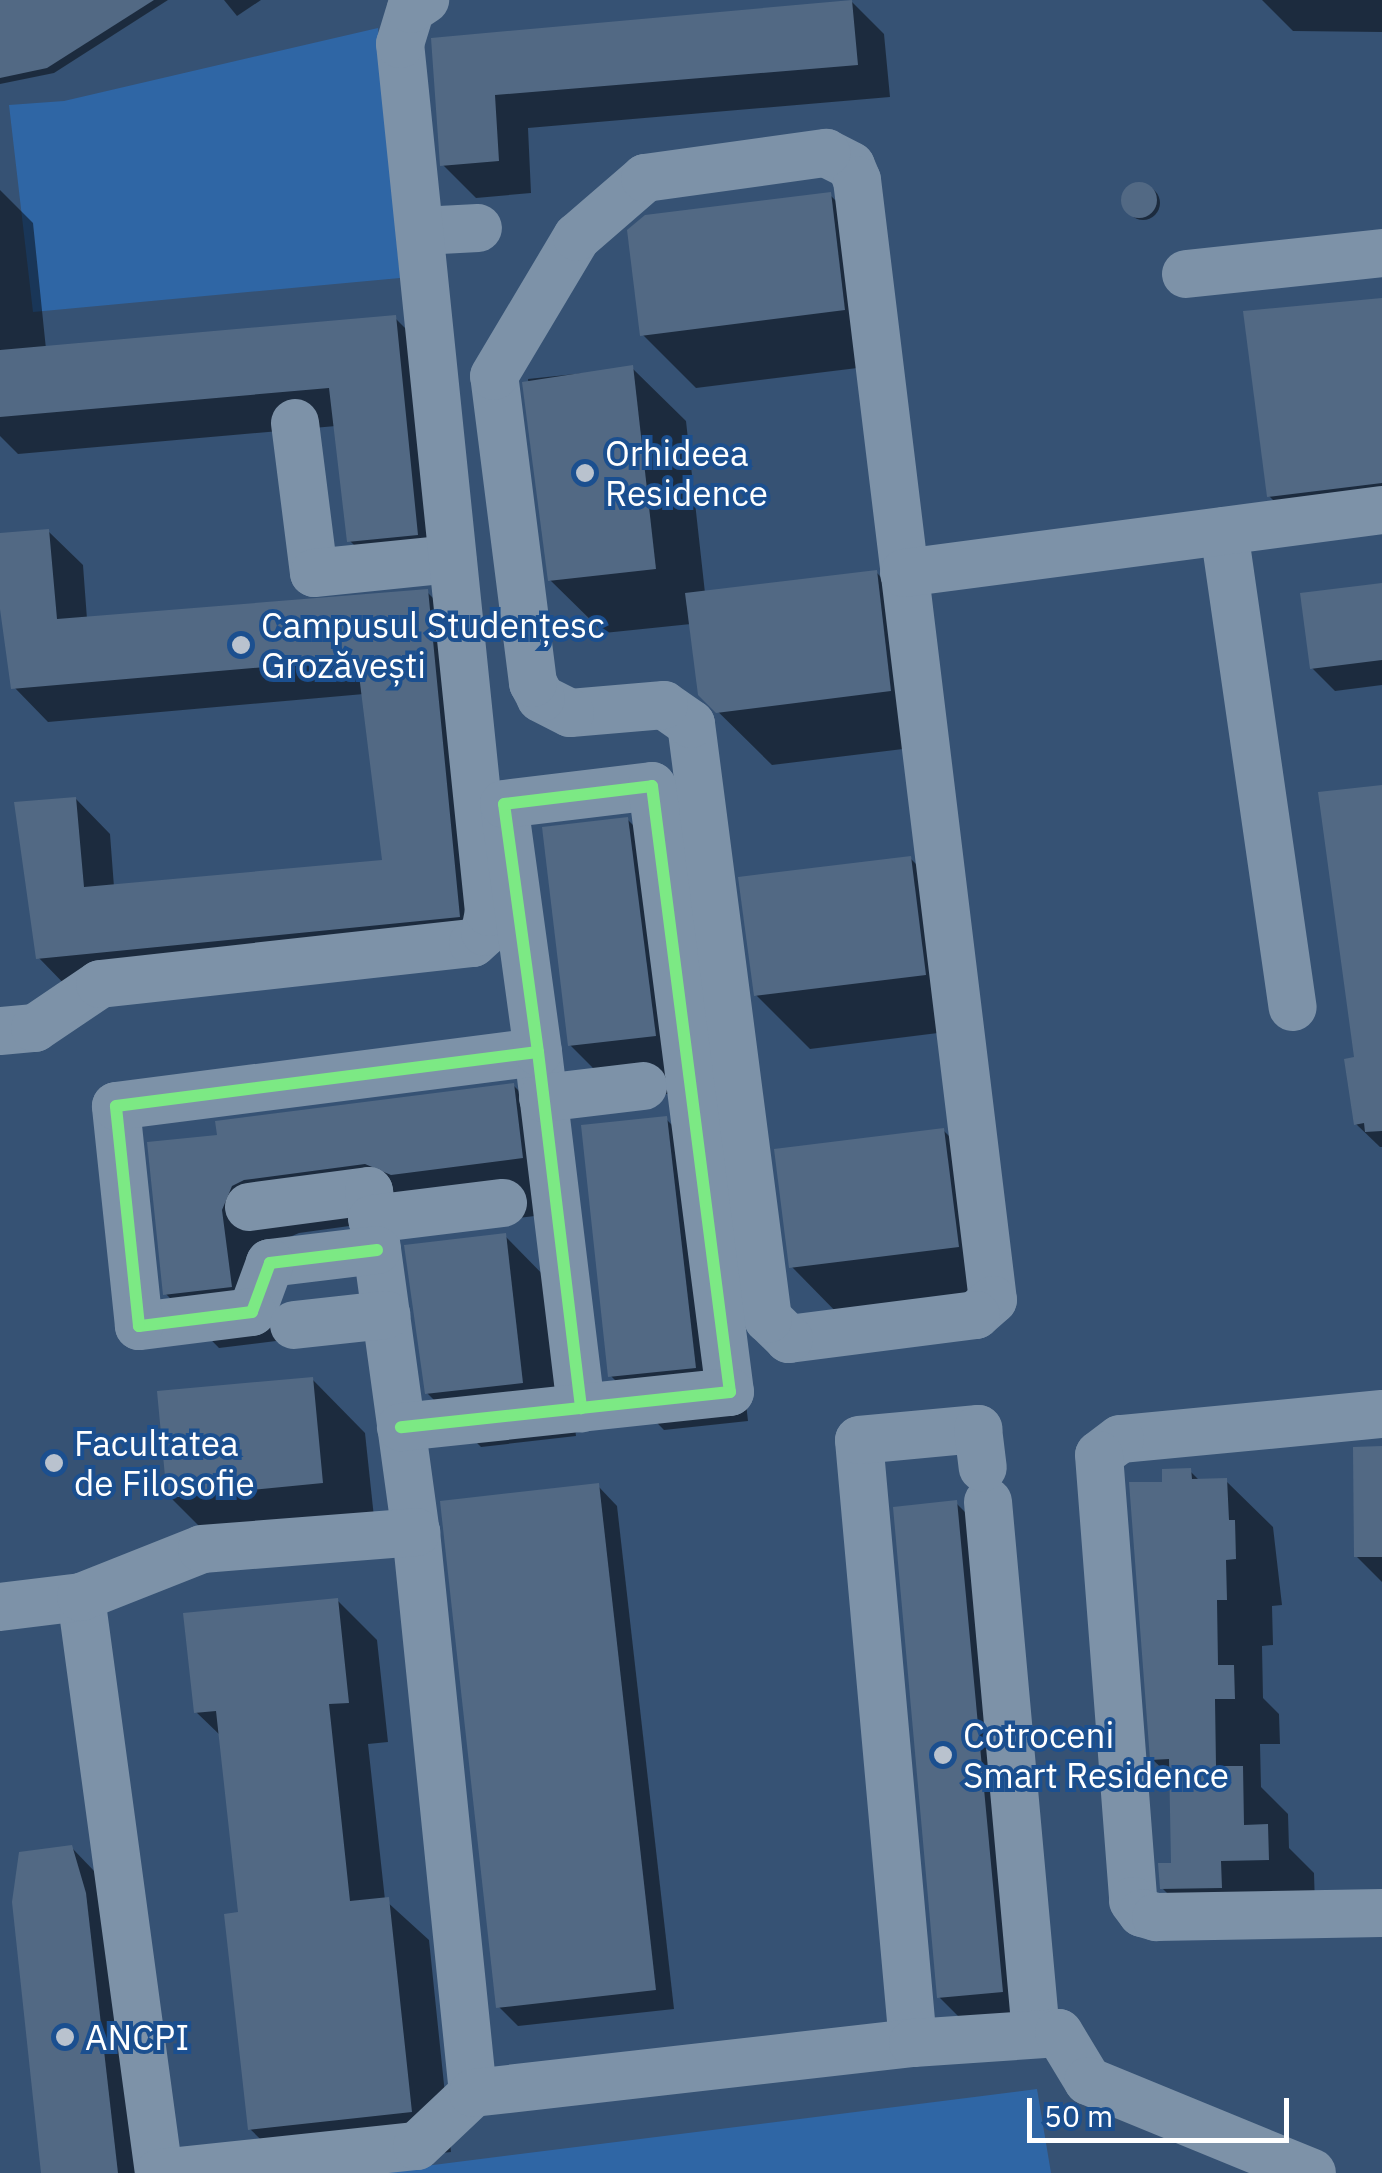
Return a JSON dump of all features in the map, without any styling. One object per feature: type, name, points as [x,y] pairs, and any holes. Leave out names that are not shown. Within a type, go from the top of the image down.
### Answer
[{"type":"lane","points":[[0,1032],[35,1028],[100,984],[473,943],[484,932],[489,912],[400,44],[411,9],[425,0]]},
{"type":"lane","points":[[826,153],[852,166],[904,573],[993,1300],[976,1314],[789,1339],[768,1318],[691,724],[664,705],[570,713],[541,698],[533,683],[494,376],[577,238],[646,178],[826,153]]},
{"type":"lane","points":[[421,232],[478,228]]},
{"type":"lane","points":[[1186,274],[1382,253]]},
{"type":"lane","points":[[295,422],[314,574],[452,559]]},
{"type":"lane","points":[[904,573],[1382,510]]},
{"type":"lane","points":[[1224,531],[1293,1008]]},
{"type":"lane","points":[[401,1427],[581,1408],[730,1392],[652,786],[504,804],[581,1408]]},
{"type":"lane","points":[[503,1204],[270,1263],[252,1312],[138,1326],[116,1106],[538,1052]]},
{"type":"lane","points":[[543,1098],[643,1086]]},
{"type":"lane","points":[[249,1207],[369,1192],[416,1532],[473,2093]]},
{"type":"lane","points":[[294,1325],[386,1315]]},
{"type":"lane","points":[[1382,1414],[1120,1439],[1100,1455],[1133,1901],[1142,1914],[1156,1918],[1382,1913]]},
{"type":"lane","points":[[913,2043],[859,1440],[978,1429],[1036,2034]]},
{"type":"lane","points":[[0,1607],[81,1597],[202,1549],[416,1532]]},
{"type":"lane","points":[[81,1597],[159,2173],[418,2146],[473,2093],[913,2043],[1059,2033],[1088,2080],[1312,2173]]},
{"type":"shaded area","points":[[378,28],[400,278],[33,312],[9,105],[64,101]]},
{"type":"shaded area","points":[[1037,2089],[1051,2173],[370,2173]]},
{"type":"building","points":[[0,0],[154,0],[47,68],[0,78]]},
{"type":"building","points":[[852,0],[858,65],[495,95],[499,161],[440,166],[431,38]]},
{"type":"building","points":[[1139,182],[1152,187],[1157,200],[1152,213],[1139,218],[1126,213],[1121,200],[1126,187]]},
{"type":"building","points":[[831,192],[845,310],[640,336],[627,230],[645,215]]},
{"type":"building","points":[[1382,298],[1382,483],[1267,497],[1243,311]]},
{"type":"building","points":[[396,315],[418,535],[347,542],[329,388],[0,417],[0,350]]},
{"type":"building","name":"Orhideea Residence","points":[[633,365],[656,569],[548,581],[522,382]]},
{"type":"building","points":[[49,529],[57,619],[428,589],[460,917],[36,959],[14,802],[76,797],[84,887],[382,860],[357,659],[11,689],[0,609],[0,533]]},
{"type":"building","points":[[877,570],[891,691],[716,713],[698,695],[685,593]]},
{"type":"building","points":[[1382,583],[1382,660],[1310,669],[1300,593]]},
{"type":"building","points":[[1382,785],[1382,1131],[1365,1132],[1364,1123],[1354,1125],[1344,1059],[1354,1057],[1318,792]]},
{"type":"building","points":[[628,817],[656,1036],[568,1046],[542,827]]},
{"type":"building","points":[[911,856],[926,975],[754,996],[738,877]]},
{"type":"building","points":[[514,1083],[523,1158],[391,1175],[365,1164],[244,1180],[232,1186],[222,1210],[232,1287],[163,1295],[147,1142],[217,1135],[215,1121]]},
{"type":"building","points":[[667,1116],[696,1368],[608,1377],[581,1125]]},
{"type":"building","points":[[944,1128],[959,1247],[789,1268],[774,1149]]},
{"type":"building","points":[[506,1233],[523,1383],[425,1394],[404,1245]]},
{"type":"building","points":[[313,1377],[323,1483],[167,1498],[157,1391]]},
{"type":"building","points":[[1382,1446],[1382,1557],[1354,1557],[1353,1447]]},
{"type":"building","points":[[1191,1468],[1192,1479],[1227,1478],[1229,1520],[1235,1520],[1236,1559],[1226,1560],[1227,1600],[1217,1600],[1218,1665],[1234,1665],[1235,1699],[1215,1699],[1216,1766],[1243,1766],[1244,1825],[1268,1824],[1269,1860],[1221,1861],[1222,1888],[1160,1889],[1158,1863],[1171,1863],[1169,1759],[1150,1760],[1129,1482],[1162,1482],[1162,1469]]},
{"type":"building","points":[[599,1483],[656,1990],[496,2008],[440,1501]]},
{"type":"building","name":"Cotroceni Smart Residence","points":[[957,1500],[1003,1992],[937,1998],[893,1507]]},
{"type":"building","points":[[338,1598],[349,1703],[329,1704],[350,1901],[389,1897],[412,2112],[248,2130],[224,1914],[238,1912],[216,1711],[194,1713],[183,1613]]},
{"type":"building","name":"ANCPI","points":[[72,1845],[86,1893],[118,2173],[41,2173],[12,1902],[19,1852]]},
{"type":"cycle path","points":[[377,1250],[270,1263],[252,1312],[139,1326],[116,1106],[538,1052],[504,804],[652,786],[730,1392],[401,1427]]},
{"type":"cycle path","points":[[538,1052],[581,1408]]},
{"type":"place","name":"Orhideea Residence","points":[[585,473]]},
{"type":"place","name":"Campusul Studențesc Grozăvești","points":[[241,645]]},
{"type":"place","name":"Facultatea de Filosofie","points":[[54,1463]]},
{"type":"place","name":"Cotroceni Smart Residence","points":[[943,1755]]},
{"type":"place","name":"ANCPI","points":[[65,2037]]}]
